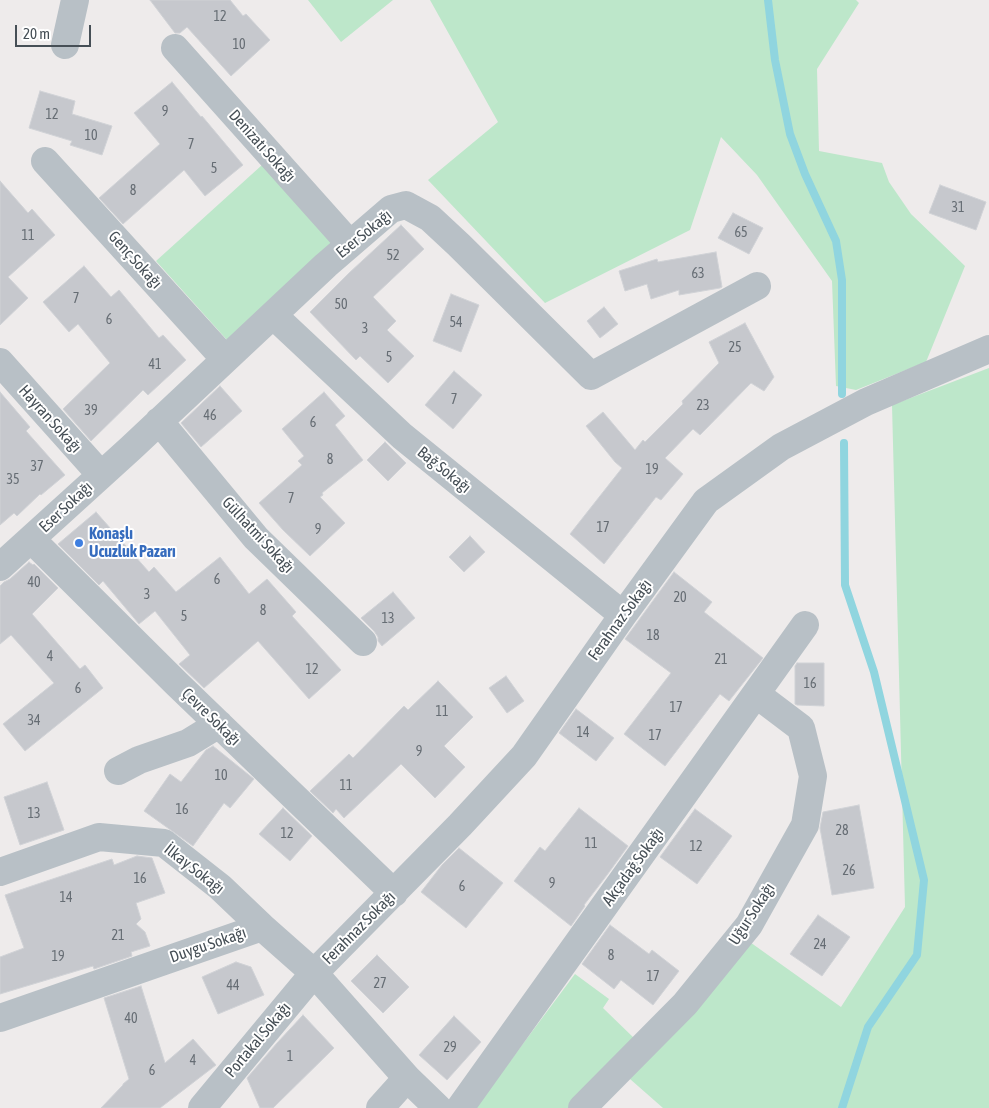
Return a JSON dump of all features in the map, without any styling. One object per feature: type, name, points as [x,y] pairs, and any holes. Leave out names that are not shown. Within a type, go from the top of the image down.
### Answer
[{"type":"street","points":[[65,45],[75,0]]},
{"type":"street","name":"Denizatı Sokağı","points":[[175,48],[350,244]]},
{"type":"street","name":"Genç Sokağı","points":[[45,161],[225,359]]},
{"type":"street","name":"Eser Sokağı","points":[[0,567],[326,265],[391,209],[406,205],[430,218],[591,376],[757,286]]},
{"type":"street","name":"Bağ Sokağı","points":[[273,315],[402,436],[623,615]]},
{"type":"street","name":"Ferahnaz Sokağı","points":[[314,973],[460,825],[524,756],[706,501],[781,447],[866,402],[989,349]]},
{"type":"street","name":"Hayran Sokağı","points":[[0,362],[101,475]]},
{"type":"street","name":"Gülhatmi Sokağı","points":[[159,421],[256,538],[363,642]]},
{"type":"street","name":"Çevre Sokağı","points":[[31,539],[218,724],[394,892]]},
{"type":"street","name":"Akçadağ Sokağı","points":[[460,1108],[805,625]]},
{"type":"street","name":"Uğur Sokağı","points":[[582,1108],[685,1004],[749,925],[805,825],[813,776],[801,728],[756,694]]},
{"type":"street","points":[[118,771],[139,760],[188,743],[218,724]]},
{"type":"street","name":"İlkay Sokağı","points":[[0,872],[99,837],[164,843],[220,887],[262,927]]},
{"type":"street","name":"Duygu Sokağı","points":[[0,1018],[262,927],[314,973],[407,1078],[438,1108]]},
{"type":"street","name":"Portakal Sokağı","points":[[202,1108],[314,973]]},
{"type":"street","points":[[380,1108],[407,1078]]},
{"type":"green space","points":[[308,0],[393,0],[341,42]]},
{"type":"green space","points":[[430,0],[856,0],[859,3],[817,69],[819,151],[882,163],[889,182],[911,214],[965,266],[926,362],[856,390],[836,386],[832,281],[757,175],[721,137],[690,230],[545,303],[428,180],[498,122]]},
{"type":"green space","points":[[262,165],[333,244],[227,340],[156,261]]},
{"type":"green space","points":[[989,368],[989,1108],[663,1108],[630,1079],[740,935],[841,1007],[905,907],[892,405]]},
{"type":"green space","points":[[575,974],[609,999],[603,1008],[636,1040],[568,1108],[475,1108]]},
{"type":"building","points":[[150,0],[230,0],[243,16],[246,14],[270,40],[231,76],[187,27],[180,33],[175,33]]},
{"type":"building","points":[[172,82],[243,165],[205,196],[184,170],[123,224],[99,198],[160,144],[134,113]]},
{"type":"building","points":[[40,91],[75,101],[72,114],[112,126],[102,155],[70,145],[72,141],[29,128]]},
{"type":"building","points":[[0,181],[28,213],[32,209],[55,235],[8,277],[28,298],[0,325]]},
{"type":"building","points":[[940,185],[986,202],[976,230],[929,213]]},
{"type":"building","points":[[733,213],[763,228],[749,254],[718,238]]},
{"type":"building","points":[[401,225],[424,249],[373,297],[396,321],[387,330],[414,356],[388,383],[360,356],[356,360],[310,312]]},
{"type":"building","points":[[716,252],[722,287],[720,288],[679,295],[679,290],[651,299],[647,284],[625,291],[619,271],[657,259],[658,262]]},
{"type":"building","points":[[84,266],[111,297],[119,290],[159,338],[163,335],[186,360],[148,395],[143,390],[91,441],[63,409],[110,363],[78,324],[69,332],[43,302]]},
{"type":"building","points":[[451,294],[479,305],[461,352],[433,341]]},
{"type":"building","points":[[604,307],[618,324],[600,338],[587,321]]},
{"type":"building","points":[[745,323],[774,377],[764,391],[751,383],[700,435],[693,429],[665,458],[683,474],[661,500],[656,497],[604,564],[570,534],[622,468],[586,426],[603,412],[635,450],[643,440],[645,442],[683,404],[682,401],[719,363],[709,342]]},
{"type":"building","points":[[454,371],[482,395],[453,429],[425,405]]},
{"type":"building","points":[[220,386],[242,411],[201,447],[181,423]]},
{"type":"building","points":[[0,392],[30,427],[26,431],[65,475],[40,494],[17,516],[14,513],[0,525]]},
{"type":"building","points":[[324,392],[345,416],[335,425],[363,460],[322,493],[323,495],[320,497],[345,523],[310,556],[259,503],[302,465],[298,461],[304,456],[282,429]]},
{"type":"building","points":[[385,442],[406,463],[388,481],[367,460]]},
{"type":"building","points":[[96,512],[149,572],[154,567],[176,592],[220,557],[249,594],[267,579],[296,612],[292,616],[341,670],[309,699],[258,641],[204,688],[179,664],[190,655],[155,611],[139,624],[103,581],[99,585],[58,544]]},
{"type":"building","points":[[470,536],[485,552],[464,572],[449,557]]},
{"type":"building","points":[[29,562],[34,564],[58,588],[32,614],[80,669],[85,665],[103,688],[25,751],[3,724],[54,683],[11,635],[0,644],[0,586]]},
{"type":"building","points":[[674,572],[712,602],[704,612],[763,658],[729,701],[720,694],[665,766],[624,734],[671,673],[625,639]]},
{"type":"building","points":[[393,592],[415,618],[382,646],[374,631],[361,618]]},
{"type":"building","points":[[797,663],[824,663],[824,706],[795,704],[795,666]]},
{"type":"building","points":[[506,676],[524,701],[507,713],[489,688]]},
{"type":"building","points":[[438,681],[473,717],[444,746],[465,767],[435,798],[401,764],[344,818],[336,809],[333,813],[310,791],[349,754],[353,758],[404,706],[408,710]]},
{"type":"building","points":[[576,709],[614,738],[596,761],[559,733]]},
{"type":"building","points":[[213,746],[254,779],[230,808],[224,803],[193,846],[144,811],[170,774],[181,782],[206,750]]},
{"type":"building","points":[[47,782],[64,830],[20,845],[4,797]]},
{"type":"building","points":[[859,805],[874,888],[832,895],[820,828],[823,812]]},
{"type":"building","points":[[283,808],[312,836],[290,861],[259,834]]},
{"type":"building","points":[[579,808],[628,846],[584,905],[571,926],[514,881],[540,847],[545,851]]},
{"type":"building","points":[[695,809],[732,836],[697,884],[660,857]]},
{"type":"building","points":[[459,848],[503,883],[466,928],[421,892],[442,865]]},
{"type":"building","points":[[137,856],[152,858],[165,893],[136,903],[141,919],[136,924],[145,932],[150,946],[131,952],[132,956],[94,969],[93,966],[0,994],[0,957],[24,948],[5,895],[112,859],[114,865]]},
{"type":"building","points":[[818,915],[850,937],[822,976],[790,954]]},
{"type":"building","points":[[610,925],[649,954],[652,950],[679,971],[653,1005],[621,980],[614,989],[582,964]]},
{"type":"building","points":[[377,955],[409,987],[383,1013],[351,981]]},
{"type":"building","points":[[236,962],[251,967],[264,995],[218,1014],[202,977]]},
{"type":"building","points":[[141,986],[165,1063],[193,1039],[216,1065],[160,1108],[101,1108],[129,1079],[104,998]]},
{"type":"building","points":[[303,1015],[334,1048],[273,1108],[260,1108],[247,1078]]},
{"type":"building","points":[[454,1016],[481,1042],[447,1080],[419,1055]]},
{"type":"waterway","points":[[768,0],[775,60],[790,134],[805,174],[836,241],[842,280],[842,394]]},
{"type":"waterway","points":[[842,1108],[868,1027],[917,955],[924,880],[874,672],[845,585],[844,443]]},
{"type":"place","name":"Konaşlı Ucuzluk Pazarı","points":[[79,543]]}]
